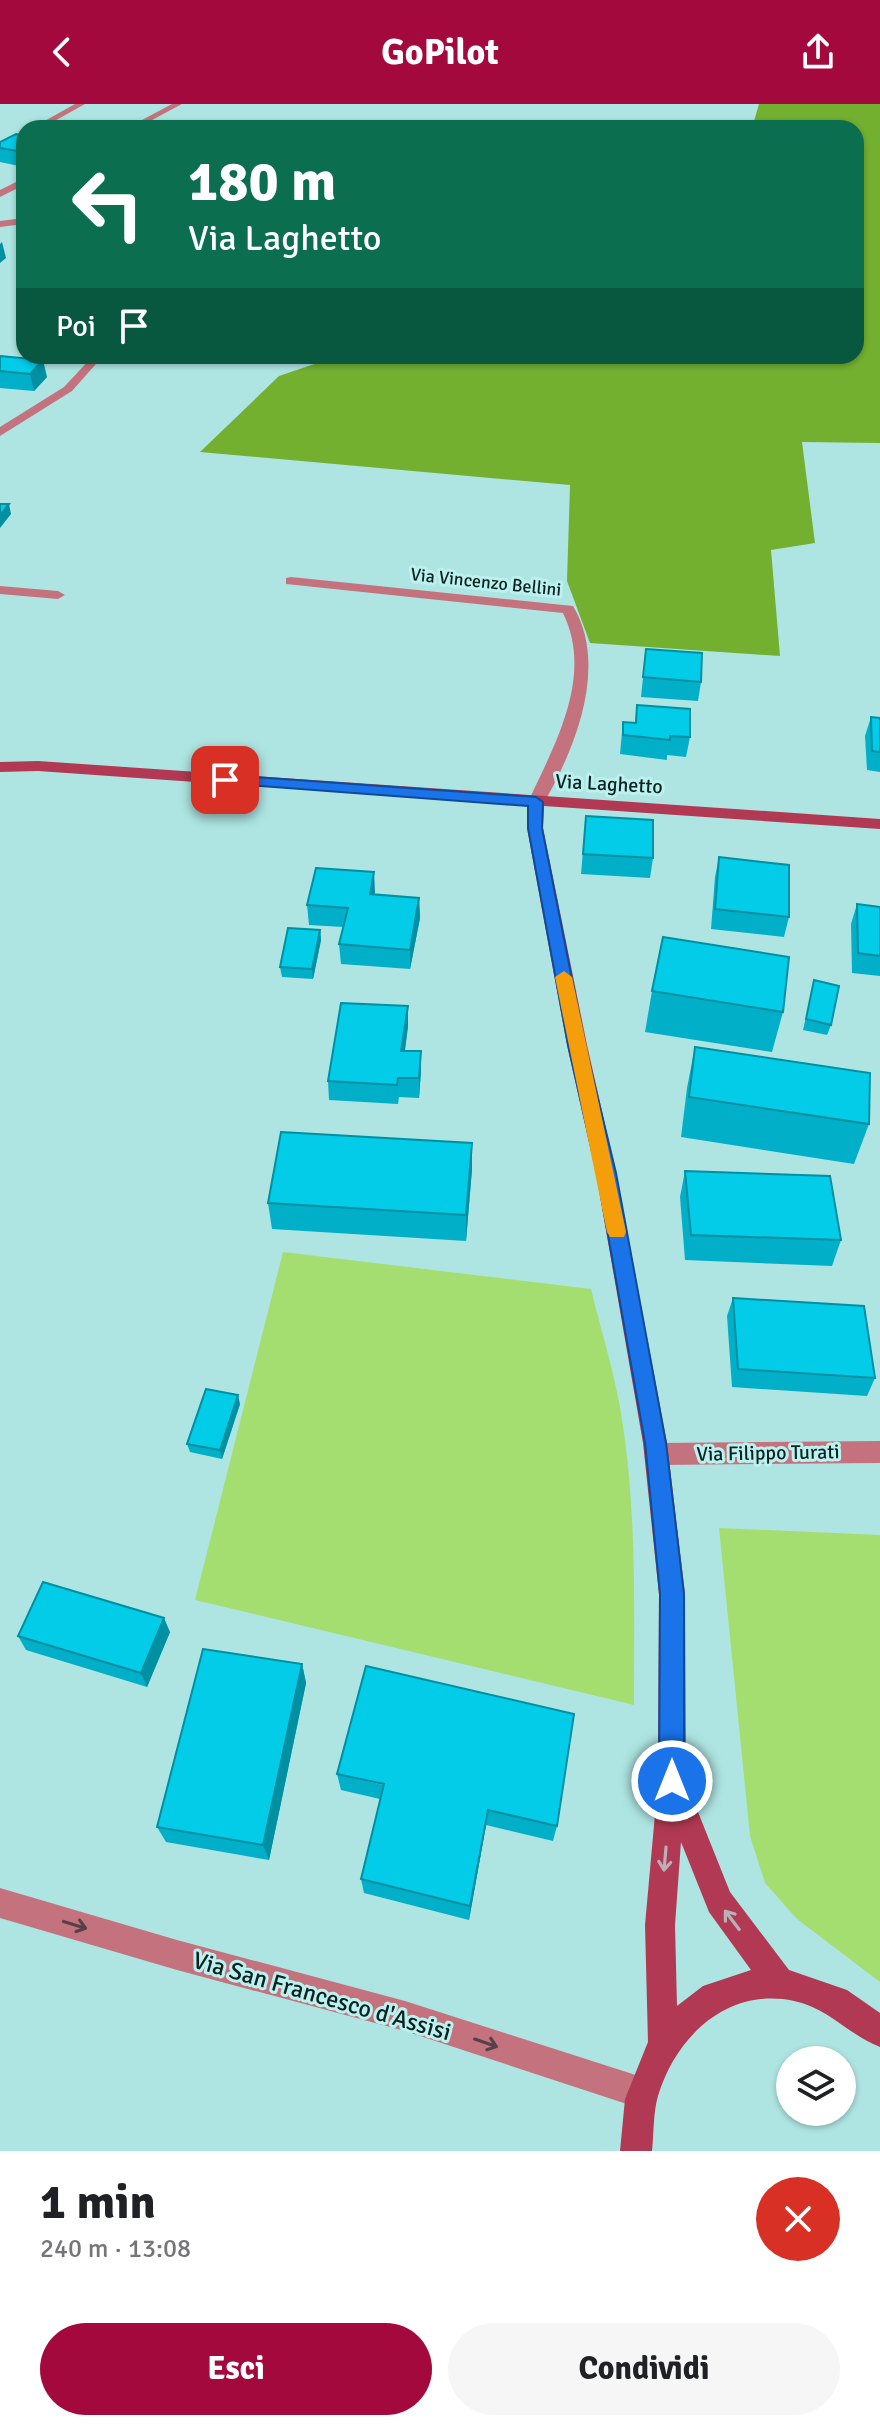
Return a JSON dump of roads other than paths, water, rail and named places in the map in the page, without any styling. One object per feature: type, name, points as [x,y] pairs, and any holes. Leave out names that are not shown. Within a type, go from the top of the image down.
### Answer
[{"type":"street","points":[[51,120],[81,104]]},
{"type":"street","points":[[147,120],[178,104]]},
{"type":"street","points":[[0,432],[45,405],[94,364]]},
{"type":"street","name":"Via Vincenzo Bellini","points":[[291,581],[568,609],[576,624],[585,658],[568,732],[536,802]]},
{"type":"street","points":[[0,590],[58,595]]},
{"type":"street","name":"Via Laghetto","points":[[0,767],[53,767],[880,824]]},
{"type":"street","points":[[536,802],[535,828],[577,1045],[606,1173],[657,1454],[672,1594],[672,1781],[660,1925],[663,2043]]},
{"type":"street","name":"Via Filippo Turati","points":[[657,1454],[880,1452]]},
{"type":"street","points":[[672,1781],[719,1902],[779,1982]]},
{"type":"street","name":"Via San Francesco d'Assisi","points":[[0,1903],[177,1955],[405,2016],[642,2093]]},
{"type":"street","points":[[636,2151],[642,2093],[663,2043],[694,2007],[734,1987],[779,1982],[808,1988],[836,1999],[880,2032]]}]
